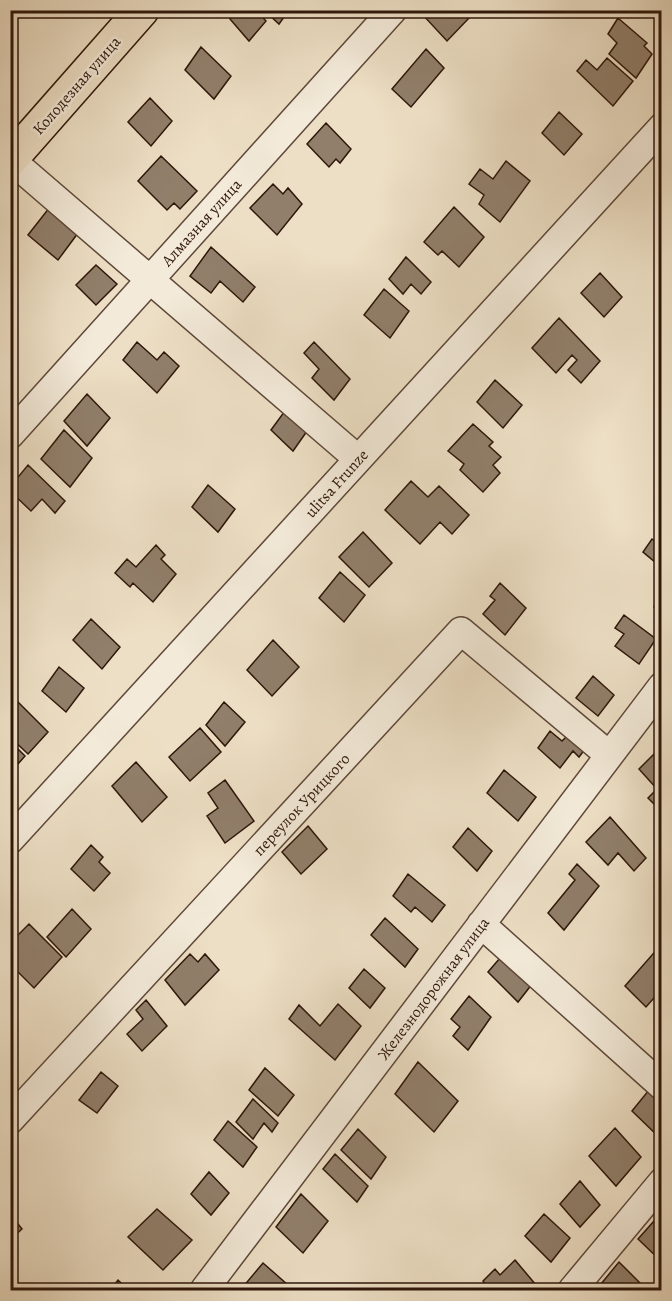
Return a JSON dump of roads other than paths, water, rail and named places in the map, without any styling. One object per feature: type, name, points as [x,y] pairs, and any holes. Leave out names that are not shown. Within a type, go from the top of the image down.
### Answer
[{"type":"main road","name":"Колодезная улица","points":[[11,160],[142,10]]},
{"type":"street","name":"Алмазная улица","points":[[10,435],[393,10]]},
{"type":"street","name":"ulitsa Frunze","points":[[10,840],[358,459],[656,146]]},
{"type":"street","points":[[11,160],[358,459]]},
{"type":"street","name":"переулок Урицкого","points":[[10,1119],[461,631],[609,755]]},
{"type":"street","name":"Железнодорожная улица","points":[[204,1290],[662,686]]},
{"type":"street","points":[[481,924],[662,1086]]},
{"type":"street","points":[[572,1290],[662,1182]]}]
